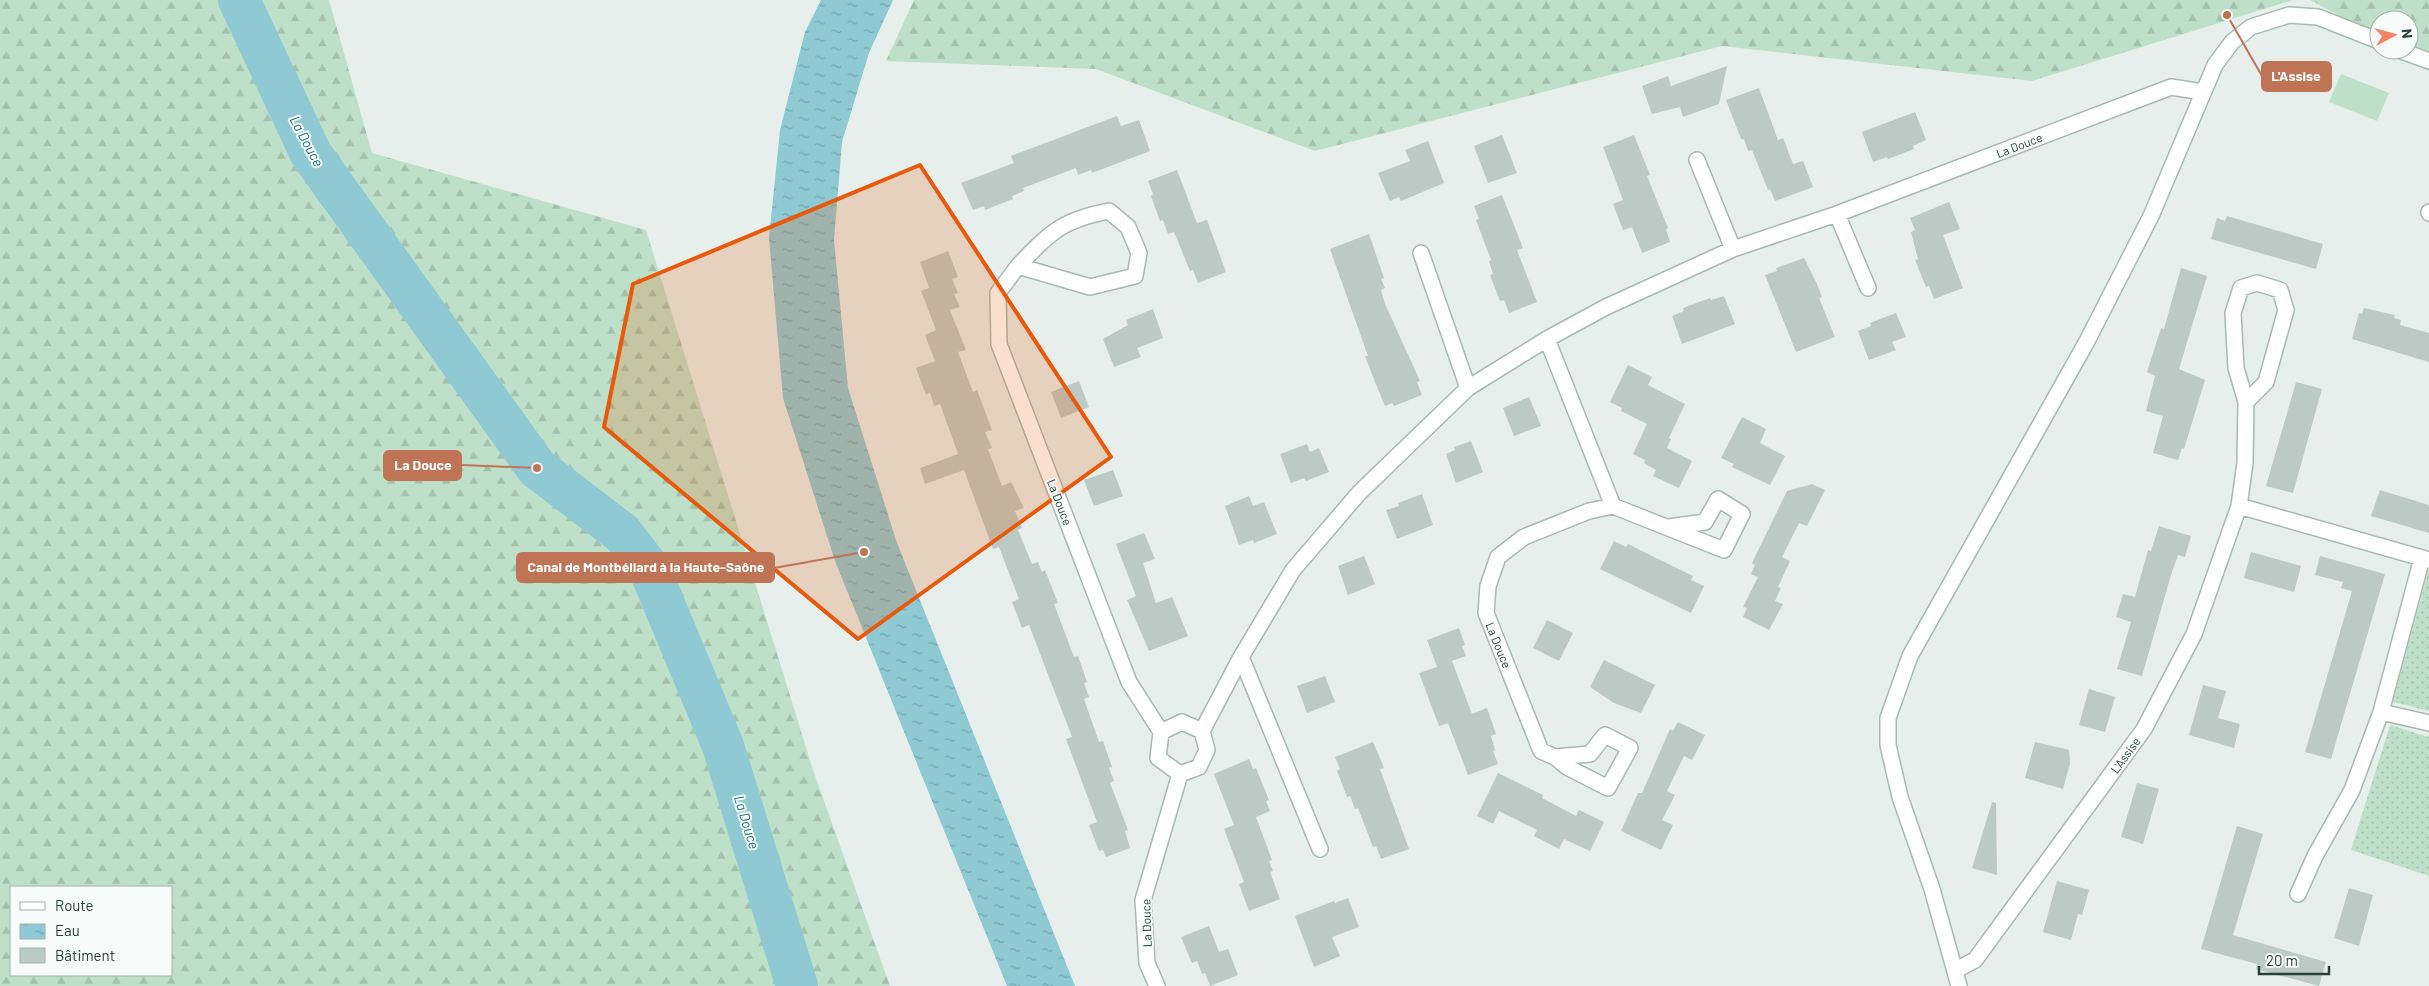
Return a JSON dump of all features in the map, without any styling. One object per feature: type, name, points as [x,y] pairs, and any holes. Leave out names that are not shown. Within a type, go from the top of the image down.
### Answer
[{"type":"street","points":[[1959,986],[1932,890],[1895,781],[1888,745],[1888,718],[1910,656],[2086,343],[2146,224],[2215,65],[2232,42],[2251,27],[2274,18],[2289,15],[2318,17],[2369,37]]},
{"type":"street","name":"La Douce","points":[[1202,730],[1241,657],[1293,570],[1359,493],[1468,388],[1547,339],[1606,308],[1733,249],[1837,214],[2172,87],[2203,92]]},
{"type":"street","points":[[1697,160],[1733,249]]},
{"type":"street","name":"La Douce","points":[[1018,266],[1090,287],[1135,276],[1139,253],[1128,227],[1109,211],[1084,216],[1052,231],[1018,266],[998,293],[999,344],[1129,682],[1162,732]]},
{"type":"street","points":[[1837,214],[1868,288]]},
{"type":"street","points":[[1421,253],[1468,388]]},
{"type":"street","name":"L'Assise","points":[[1956,970],[1975,960],[2144,729],[2194,634],[2239,506],[2245,463],[2246,402],[2236,368],[2233,313],[2241,288],[2257,283],[2280,290],[2286,310],[2266,382],[2246,402]]},
{"type":"street","points":[[1547,339],[1613,506],[1724,550],[1742,514],[1718,500],[1704,522],[1669,527]]},
{"type":"street","name":"La Douce","points":[[1555,757],[1590,754],[1605,735],[1630,748],[1608,788],[1567,767],[1555,757],[1541,751],[1486,613],[1488,586],[1498,557],[1524,536],[1589,511],[1613,506]]},
{"type":"street","points":[[2239,506],[2425,559],[2381,712],[2352,790],[2315,856],[2298,894]]},
{"type":"street","points":[[1241,657],[1320,849]]},
{"type":"street","points":[[2381,712],[2429,723]]},
{"type":"street","points":[[1182,722],[1202,730],[1207,750],[1198,767],[1180,774],[1158,758],[1162,732],[1182,722]]},
{"type":"street","name":"La Douce","points":[[1157,986],[1147,963],[1143,900],[1180,774]]},
{"type":"highlighted area","points":[[920,165],[1111,457],[858,639],[604,427],[633,284]]},
{"type":"green space","points":[[0,0],[329,0],[372,153],[646,230],[813,770],[890,986],[0,986]]},
{"type":"green space","points":[[914,0],[2293,0],[2032,81],[1722,46],[1315,151],[1096,69],[886,61]]},
{"type":"green space","points":[[2310,0],[2429,0],[2429,64],[2419,57],[2419,10],[2369,10],[2369,32]]},
{"type":"green space","points":[[2341,74],[2389,93],[2377,121],[2329,102]]},
{"type":"green space","points":[[2429,568],[2429,711],[2393,702]]},
{"type":"green space","points":[[2390,725],[2429,737],[2429,876],[2351,850]]},
{"type":"water","points":[[821,0],[893,0],[869,53],[842,142],[834,240],[848,388],[897,543],[1075,986],[1007,986],[835,561],[783,398],[769,238],[780,130],[805,32]]},
{"type":"building","points":[[1727,66],[1719,104],[1683,117],[1680,107],[1652,114],[1642,86],[1668,76],[1671,86]]},
{"type":"building","points":[[1759,88],[1778,140],[1783,138],[1793,164],[1803,161],[1813,187],[1775,201],[1770,189],[1768,190],[1752,150],[1748,151],[1744,139],[1741,139],[1726,100]]},
{"type":"building","points":[[1915,112],[1926,140],[1913,146],[1914,149],[1888,159],[1887,157],[1873,162],[1862,132]]},
{"type":"building","points":[[1117,116],[1121,126],[1139,120],[1150,151],[1092,173],[1091,170],[1078,175],[1076,168],[1023,188],[1024,191],[1012,196],[1013,199],[985,210],[984,206],[973,210],[961,183],[1014,163],[1011,156]]},
{"type":"building","points":[[1502,135],[1517,173],[1488,183],[1474,146]]},
{"type":"building","points":[[1634,135],[1650,175],[1647,176],[1668,228],[1666,229],[1670,242],[1642,253],[1632,227],[1623,230],[1613,204],[1623,200],[1603,147]]},
{"type":"building","points":[[1428,141],[1444,183],[1401,201],[1399,197],[1390,201],[1378,173],[1410,161],[1405,150]]},
{"type":"building","points":[[1177,170],[1197,223],[1207,220],[1226,272],[1198,283],[1193,270],[1190,271],[1174,232],[1168,234],[1163,220],[1160,221],[1148,181]]},
{"type":"building","points":[[1502,195],[1523,248],[1517,250],[1537,302],[1509,313],[1504,300],[1500,301],[1490,275],[1493,274],[1489,261],[1491,260],[1476,220],[1479,219],[1474,206]]},
{"type":"building","points":[[1949,202],[1960,229],[1943,235],[1963,288],[1934,299],[1929,286],[1926,287],[1915,260],[1918,259],[1911,232],[1915,230],[1910,218]]},
{"type":"building","points":[[2227,216],[2323,244],[2316,269],[2211,239],[2217,218],[2225,221]]},
{"type":"building","points":[[1369,234],[1384,278],[1381,279],[1385,288],[1381,290],[1385,304],[1420,381],[1417,382],[1422,395],[1394,406],[1392,403],[1385,406],[1375,382],[1365,356],[1368,356],[1330,249]]},
{"type":"building","points":[[948,251],[958,277],[952,279],[958,293],[954,294],[960,307],[950,310],[966,350],[958,352],[973,392],[977,390],[992,430],[985,432],[992,448],[988,449],[1002,486],[1011,482],[1024,508],[1015,511],[1022,528],[1018,530],[1032,564],[1038,562],[1042,572],[1045,570],[1058,603],[1054,604],[1074,657],[1078,656],[1087,682],[1084,683],[1089,697],[1084,699],[1099,742],[1103,741],[1112,767],[1109,768],[1114,781],[1110,783],[1128,830],[1125,831],[1130,848],[1106,857],[1103,850],[1099,851],[1089,825],[1097,822],[1066,739],[1072,737],[1029,625],[1022,628],[1012,602],[1019,599],[999,547],[993,549],[964,470],[925,484],[920,468],[958,454],[940,404],[934,406],[930,393],[926,395],[916,368],[935,361],[925,335],[936,330],[921,291],[929,288],[920,262]]},
{"type":"building","points":[[1804,258],[1817,284],[1822,297],[1819,298],[1835,337],[1796,352],[1765,275],[1777,271],[1776,268]]},
{"type":"building","points":[[2181,268],[2207,276],[2179,369],[2205,380],[2184,449],[2182,448],[2178,460],[2153,453],[2163,416],[2146,411],[2155,376],[2147,372],[2161,328],[2164,329]]},
{"type":"building","points":[[1724,296],[1735,324],[1682,344],[1672,316],[1684,311],[1683,308],[1710,298],[1711,300]]},
{"type":"building","points":[[2364,308],[2395,315],[2394,318],[2401,320],[2400,325],[2429,333],[2429,362],[2352,339],[2359,313],[2362,314]]},
{"type":"building","points":[[1153,309],[1163,338],[1137,348],[1141,357],[1114,367],[1103,339],[1128,325],[1126,320]]},
{"type":"building","points":[[1896,313],[1906,337],[1892,342],[1896,350],[1869,360],[1858,331],[1871,326],[1870,323]]},
{"type":"building","points":[[1628,365],[1652,377],[1648,385],[1685,404],[1669,438],[1671,439],[1667,448],[1692,461],[1679,488],[1653,476],[1656,470],[1644,463],[1645,460],[1633,454],[1647,424],[1621,411],[1622,408],[1610,402]]},
{"type":"building","points":[[1079,381],[1089,407],[1061,418],[1051,392]]},
{"type":"building","points":[[2296,382],[2322,389],[2293,493],[2266,486]]},
{"type":"building","points":[[1529,397],[1541,426],[1514,436],[1503,408]]},
{"type":"building","points":[[1742,417],[1766,429],[1760,443],[1785,456],[1770,485],[1732,467],[1734,464],[1721,458]]},
{"type":"building","points":[[1471,441],[1483,472],[1456,483],[1446,454],[1455,450],[1454,447]]},
{"type":"building","points":[[1307,444],[1310,452],[1319,448],[1329,472],[1306,481],[1304,478],[1291,483],[1280,454]]},
{"type":"building","points":[[1113,470],[1123,496],[1094,506],[1084,480]]},
{"type":"building","points":[[1812,484],[1825,490],[1807,526],[1799,523],[1782,557],[1790,561],[1778,587],[1781,588],[1775,601],[1783,604],[1769,630],[1743,617],[1747,608],[1743,607],[1758,577],[1751,574],[1755,565],[1752,563],[1787,491]]},
{"type":"building","points":[[2380,490],[2429,505],[2429,533],[2371,516]]},
{"type":"building","points":[[1422,494],[1433,525],[1397,539],[1386,510],[1399,506],[1398,503]]},
{"type":"building","points":[[1249,496],[1253,506],[1264,502],[1277,534],[1254,543],[1253,540],[1239,545],[1225,506]]},
{"type":"building","points":[[2159,526],[2191,536],[2185,557],[2178,555],[2171,575],[2142,676],[2117,669],[2131,622],[2116,617],[2123,594],[2135,597],[2148,550],[2151,551]]},
{"type":"building","points":[[1144,533],[1155,559],[1143,563],[1156,603],[1172,597],[1188,636],[1149,651],[1127,600],[1136,596],[1116,544]]},
{"type":"building","points":[[1614,541],[1626,547],[1628,544],[1693,576],[1691,580],[1704,586],[1691,613],[1600,569]]},
{"type":"building","points":[[2251,552],[2301,566],[2294,592],[2244,578]]},
{"type":"building","points":[[1364,556],[1375,584],[1348,595],[1338,566]]},
{"type":"building","points":[[2320,556],[2385,574],[2331,759],[2305,752],[2352,591],[2341,588],[2343,582],[2315,575]]},
{"type":"building","points":[[1547,620],[1573,633],[1559,661],[1533,648]]},
{"type":"building","points":[[1459,628],[1465,645],[1462,646],[1466,656],[1443,664],[1452,661],[1472,714],[1487,708],[1496,734],[1491,736],[1495,750],[1493,751],[1498,764],[1468,775],[1448,723],[1439,726],[1419,673],[1437,667],[1427,640]]},
{"type":"building","points":[[1604,660],[1655,685],[1641,713],[1614,703],[1590,687]]},
{"type":"building","points":[[1325,676],[1335,702],[1307,713],[1297,686]]},
{"type":"building","points":[[2203,685],[2226,691],[2218,718],[2240,724],[2234,748],[2189,735]]},
{"type":"building","points":[[2089,689],[2115,697],[2105,732],[2079,725]]},
{"type":"building","points":[[1678,722],[1705,735],[1692,760],[1684,756],[1667,791],[1675,795],[1662,820],[1673,825],[1661,850],[1621,831],[1638,793],[1642,793],[1670,729],[1673,731]]},
{"type":"building","points":[[1373,742],[1384,768],[1380,769],[1409,849],[1381,859],[1376,846],[1373,847],[1358,808],[1355,809],[1350,796],[1347,797],[1337,771],[1340,769],[1335,757]]},
{"type":"building","points":[[2035,742],[2069,750],[2070,764],[2063,789],[2025,778]]},
{"type":"building","points":[[1249,759],[1253,769],[1256,768],[1269,800],[1266,801],[1270,811],[1256,817],[1272,860],[1269,861],[1273,871],[1270,872],[1280,899],[1249,911],[1239,884],[1244,882],[1224,829],[1234,825],[1214,774]]},
{"type":"building","points":[[1498,773],[1543,795],[1542,798],[1576,816],[1579,810],[1604,822],[1590,851],[1564,839],[1559,849],[1534,836],[1537,830],[1499,811],[1493,824],[1477,816]]},
{"type":"building","points":[[2137,783],[2159,789],[2143,844],[2121,837]]},
{"type":"building","points":[[1992,802],[1996,803],[1997,875],[1972,868]]},
{"type":"building","points":[[2237,826],[2263,834],[2233,935],[2326,962],[2319,986],[2256,969],[2257,964],[2201,949]]},
{"type":"building","points":[[2057,881],[2089,890],[2082,915],[2078,914],[2071,940],[2043,932]]},
{"type":"building","points":[[2349,888],[2373,895],[2359,946],[2334,938]]},
{"type":"building","points":[[1348,898],[1359,927],[1332,937],[1340,956],[1314,967],[1295,916],[1334,901],[1335,903]]},
{"type":"building","points":[[1209,926],[1219,952],[1228,949],[1238,975],[1210,986],[1205,973],[1202,974],[1197,961],[1192,963],[1181,937]]},
{"type":"waterway","name":"La Douce","points":[[239,0],[311,154],[537,468],[622,533],[649,568],[723,746],[797,986]]},
{"type":"place","name":"L'Assise","points":[[2227,15]]},
{"type":"place","name":"La Douce","points":[[537,468]]},
{"type":"place","name":"Canal de Montbéliard à la Haute-Saône","points":[[864,552]]}]
